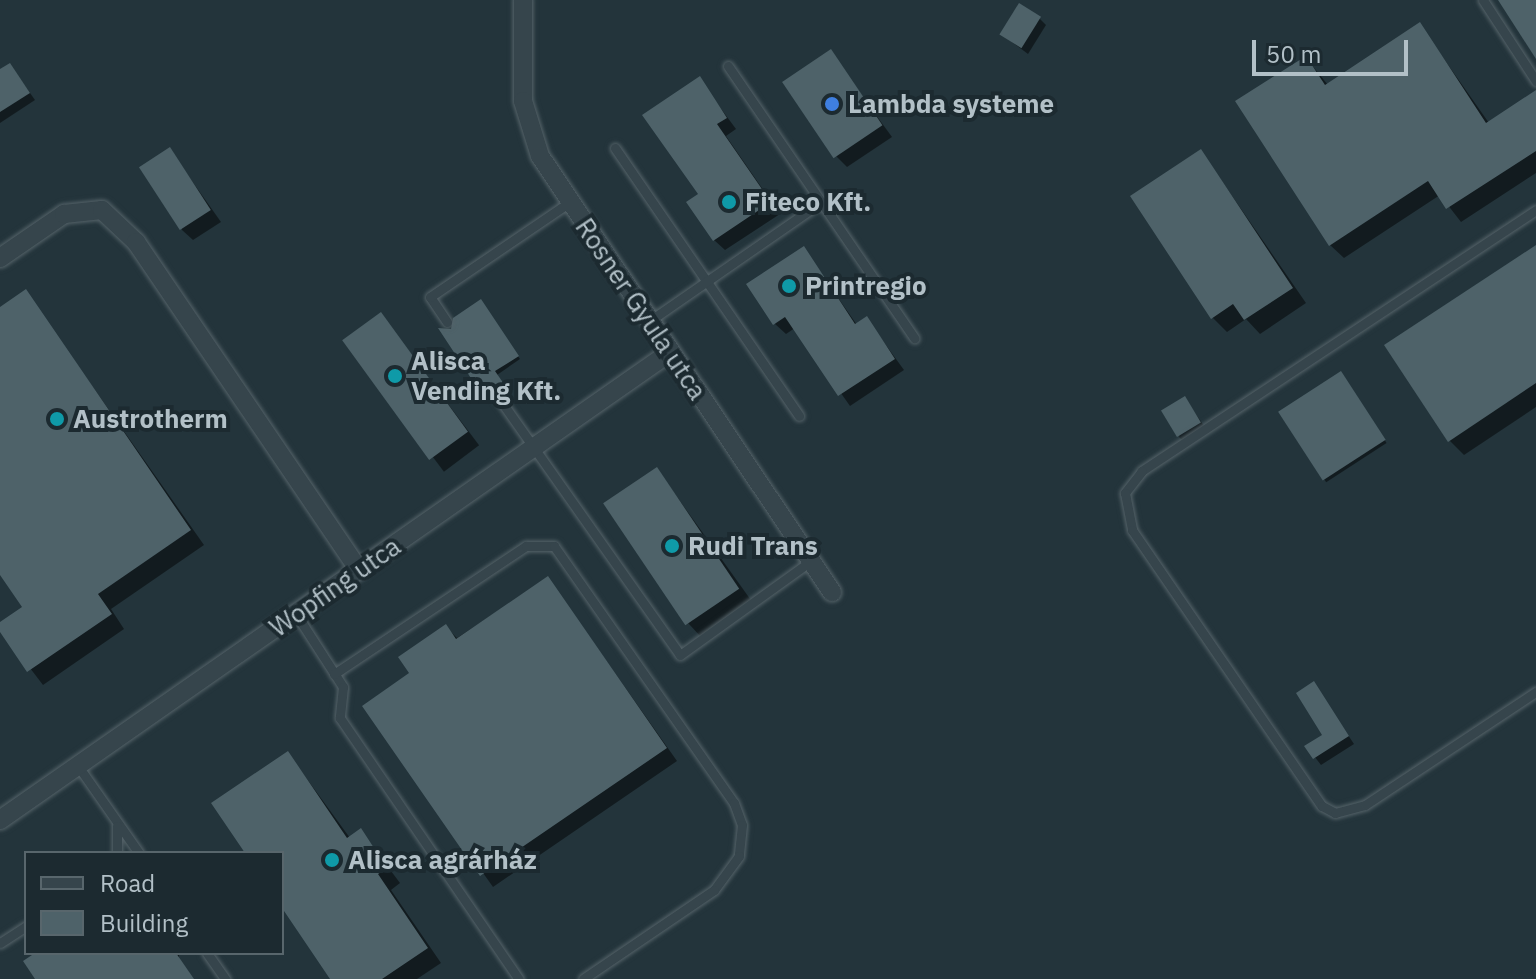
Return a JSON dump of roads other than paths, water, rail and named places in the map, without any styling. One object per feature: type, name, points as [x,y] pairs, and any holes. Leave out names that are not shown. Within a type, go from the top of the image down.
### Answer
[{"type":"street","name":"Rosner Gyula utca","points":[[523,0],[520,65],[529,127],[570,202],[648,322],[832,592]]},
{"type":"street","points":[[1,255],[64,214],[102,210],[136,242],[359,570]]},
{"type":"street","name":"Wopfing utca","points":[[0,820],[669,353]]},
{"type":"lane","points":[[1483,0],[1536,81]]},
{"type":"lane","points":[[728,66],[914,338]]},
{"type":"lane","points":[[615,148],[799,416]]},
{"type":"lane","points":[[447,322],[430,297],[570,202]]},
{"type":"lane","points":[[648,322],[821,202]]},
{"type":"lane","points":[[1536,210],[1142,471],[1125,493],[1132,530],[1322,806],[1335,813],[1365,805],[1536,692]]},
{"type":"lane","points":[[496,394],[680,655],[811,561]]},
{"type":"lane","points":[[334,674],[526,546],[554,546],[734,803],[742,825],[739,856],[714,890],[583,979]]},
{"type":"lane","points":[[296,614],[343,687],[340,718],[519,979]]},
{"type":"lane","points":[[78,766],[138,851]]},
{"type":"lane","points":[[115,819],[117,851]]},
{"type":"lane","points":[[0,943],[24,927]]},
{"type":"lane","points":[[208,955],[225,979]]},
{"type":"place","name":"Lambda systeme","points":[[832,104]]},
{"type":"place","name":"Fiteco Kft.","points":[[729,202]]},
{"type":"place","name":"Printregio","points":[[789,286]]},
{"type":"place","name":"Alisca Vending Kft.","points":[[395,376]]},
{"type":"place","name":"Austrotherm","points":[[57,419]]},
{"type":"place","name":"Rudi Trans","points":[[672,546]]},
{"type":"place","name":"Alisca agrárház","points":[[332,860]]}]
